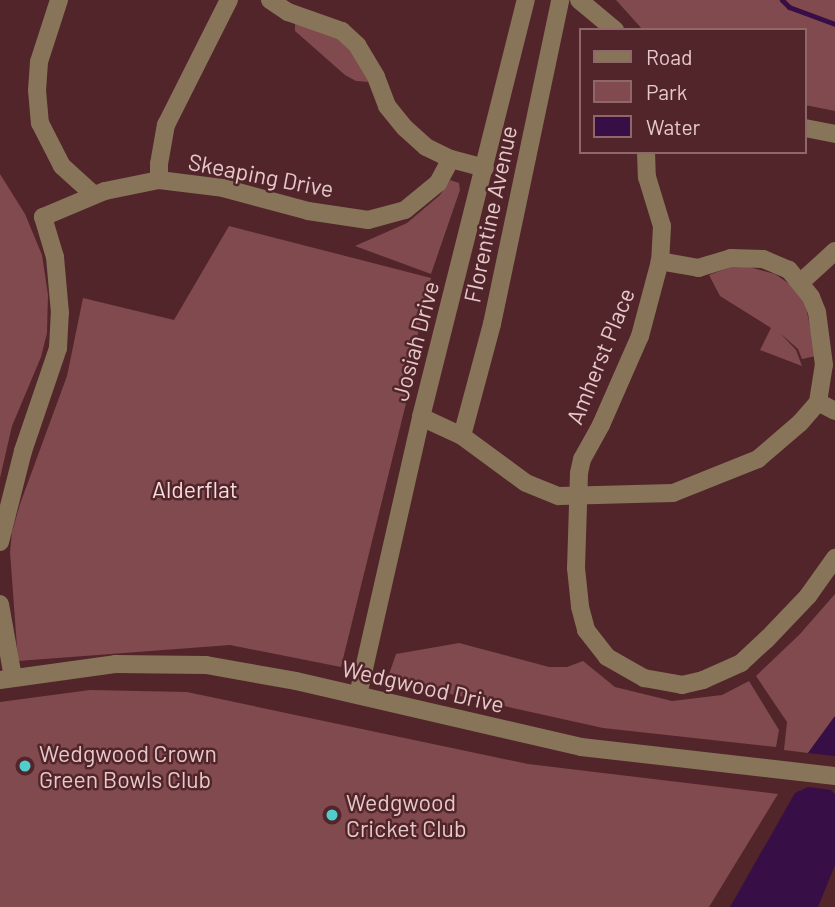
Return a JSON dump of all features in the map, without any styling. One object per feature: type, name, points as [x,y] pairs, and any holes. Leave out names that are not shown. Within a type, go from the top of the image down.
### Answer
[{"type":"street","points":[[59,0],[39,62],[37,90],[40,123],[62,166],[94,195]]},
{"type":"street","points":[[270,0],[288,12],[342,31],[358,46],[376,77],[387,106],[405,128],[426,147],[451,159],[485,169]]},
{"type":"street","name":"Josiah Drive","points":[[358,695],[421,417],[525,0]]},
{"type":"street","name":"Florentine Avenue","points":[[462,436],[492,324],[560,0]]},
{"type":"street","points":[[579,0],[613,28]]},
{"type":"street","points":[[159,180],[166,125],[226,2]]},
{"type":"street","points":[[807,128],[835,134]]},
{"type":"street","name":"Amherst Place","points":[[646,154],[648,177],[663,226],[660,261],[640,336],[601,425],[582,459],[576,568],[580,607],[586,630],[607,657],[622,667],[656,681],[682,685],[723,673],[741,663],[808,596],[835,558]]},
{"type":"street","name":"Skeaping Drive","points":[[0,542],[23,451],[58,348],[60,313],[55,257],[43,217],[94,195],[159,180],[223,188],[307,211],[368,220],[405,210],[438,183],[451,159]]},
{"type":"street","points":[[802,282],[835,251]]},
{"type":"street","points":[[421,417],[462,436],[526,483],[559,496],[673,493],[758,459],[800,423],[818,402],[823,387],[824,360],[817,312],[802,282],[781,265],[761,259],[731,258],[699,268],[660,261]]},
{"type":"street","points":[[818,402],[835,411]]},
{"type":"street","points":[[0,604],[6,679]]},
{"type":"street","name":"Wedgwood Drive","points":[[6,679],[115,664],[205,665],[240,669],[581,747],[835,776]]},
{"type":"green space","points":[[616,0],[835,0],[835,111],[807,105],[807,28],[641,28]]},
{"type":"green space","points":[[295,21],[329,30],[354,49],[369,82],[356,81],[345,75],[295,31]]},
{"type":"green space","points":[[0,174],[25,214],[42,255],[48,295],[47,333],[41,357],[12,426],[0,478]]},
{"type":"green space","points":[[450,180],[459,183],[460,190],[431,274],[355,246],[407,223],[440,195]]},
{"type":"green space","name":"Alderflat","points":[[229,226],[431,278],[408,377],[412,379],[341,667],[230,645],[18,661],[10,552],[12,532],[67,376],[83,298],[174,320]]},
{"type":"green space","points":[[731,267],[749,267],[775,274],[798,290],[806,307],[816,356],[802,359],[798,349],[780,333],[796,350],[802,366],[760,350],[771,328],[720,296],[709,275]]},
{"type":"green space","points":[[835,594],[835,716],[808,753],[784,750],[787,722],[756,676],[800,634]]},
{"type":"green space","points":[[459,643],[549,667],[567,667],[583,661],[615,687],[672,701],[722,695],[749,681],[779,730],[776,747],[603,728],[387,680],[396,654]]},
{"type":"green space","points":[[90,690],[187,692],[528,764],[778,794],[709,907],[0,907],[0,702]]},
{"type":"water","points":[[835,716],[835,756],[808,753]]},
{"type":"water","points":[[808,787],[831,790],[835,794],[835,865],[818,907],[730,907],[795,793]]},
{"type":"waterway","points":[[782,0],[789,7],[835,24]]},
{"type":"place","name":"Wedgwood Crown Green Bowls Club","points":[[25,766]]},
{"type":"place","name":"Wedgwood Cricket Club","points":[[332,815]]}]
